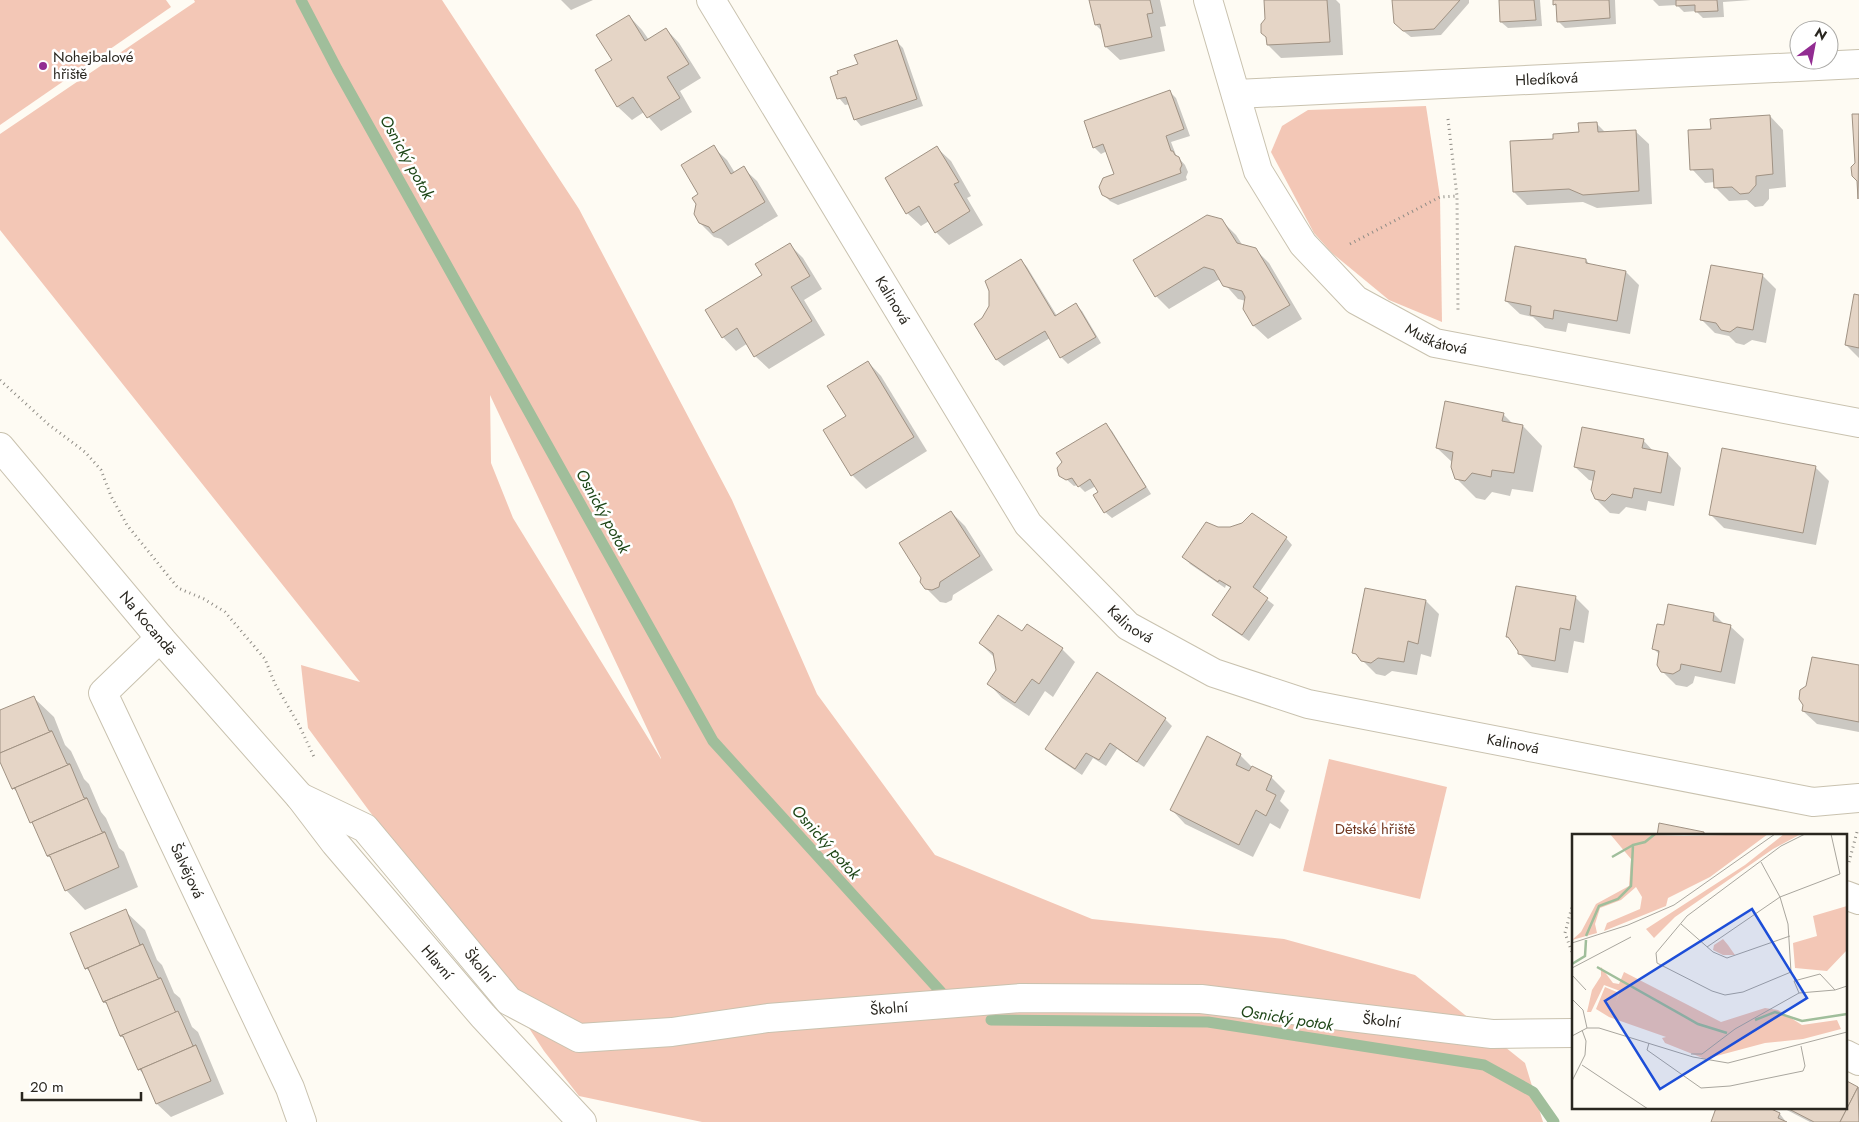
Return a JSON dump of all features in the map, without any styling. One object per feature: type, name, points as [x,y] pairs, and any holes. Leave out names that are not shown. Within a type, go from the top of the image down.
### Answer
[{"type":"street","name":"Kalinová","points":[[711,0],[1028,524],[1128,626],[1214,673],[1308,704],[1813,802],[1859,798]]},
{"type":"street","name":"Muškátová","points":[[1208,0],[1258,171],[1303,244],[1356,300],[1435,343],[1859,424]]},
{"type":"street","name":"Hledíková","points":[[1236,94],[1859,64]]},
{"type":"street","name":"Na Kocandě","points":[[0,447],[160,638],[300,797]]},
{"type":"street","name":"Šalvějová","points":[[160,638],[102,693],[290,1088],[302,1122]]},
{"type":"street","name":"Školní","points":[[300,797],[365,828],[509,1000],[579,1038],[672,1032],[768,1018],[1021,998],[1201,999],[1492,1034],[1572,1033]]},
{"type":"street","name":"Hlavní","points":[[300,797],[335,843],[483,1016],[582,1122]]},
{"type":"street","points":[[1846,895],[1859,900]]},
{"type":"street","points":[[1846,1054],[1859,1061]]},
{"type":"path","points":[[1443,84],[1458,196],[1459,284],[1457,347]]},
{"type":"path","points":[[1323,266],[1332,253],[1440,197],[1458,196]]},
{"type":"path","points":[[0,380],[48,424],[85,452],[102,470],[111,496],[126,525],[178,588],[204,599],[225,612],[265,659],[275,684],[299,725],[319,765],[334,813]]},
{"type":"path","points":[[1848,864],[1859,827]]},
{"type":"path","points":[[1572,907],[1565,933],[1572,952]]},
{"type":"green space","name":"Nohejbalové hřiště","points":[[0,0],[166,0],[171,7],[0,125]]},
{"type":"green space","points":[[194,0],[442,0],[579,209],[732,500],[817,694],[935,855],[1092,919],[1284,939],[1415,975],[1525,1063],[1543,1122],[702,1122],[579,1096],[544,1051],[478,950],[370,812],[308,728],[301,665],[360,682],[0,230],[0,134],[195,2]],"holes":[[[490,395],[661,758],[513,518],[491,463]]]},
{"type":"green space","points":[[1426,106],[1440,197],[1442,322],[1389,300],[1332,253],[1314,233],[1271,152],[1282,126],[1308,110]]},
{"type":"green space","name":"Dětské hřiště","points":[[1329,759],[1447,787],[1420,899],[1303,871]]},
{"type":"building","points":[[1089,0],[1150,0],[1153,13],[1147,14],[1152,37],[1105,47],[1100,24],[1095,25]]},
{"type":"building","points":[[1264,0],[1327,0],[1330,42],[1267,45],[1266,37],[1261,33],[1261,24],[1265,19]]},
{"type":"building","points":[[1392,0],[1460,0],[1434,29],[1403,31],[1394,23]]},
{"type":"building","points":[[1499,0],[1534,0],[1536,20],[1500,22]]},
{"type":"building","points":[[1553,0],[1609,0],[1610,18],[1557,22],[1556,4],[1553,5]]},
{"type":"building","points":[[1676,0],[1717,0],[1718,11],[1695,12],[1695,5],[1676,6]]},
{"type":"building","points":[[629,15],[645,41],[666,28],[689,64],[667,77],[680,98],[647,118],[633,97],[617,107],[595,70],[612,60],[596,35]]},
{"type":"building","points":[[897,40],[917,99],[854,120],[846,97],[837,99],[830,77],[838,74],[837,71],[858,64],[854,55]]},
{"type":"building","points":[[1170,90],[1184,129],[1166,136],[1171,151],[1179,157],[1182,165],[1181,173],[1110,199],[1102,195],[1099,187],[1103,178],[1114,174],[1103,144],[1093,148],[1084,121]]},
{"type":"building","points":[[1852,114],[1859,114],[1858,199],[1857,181],[1852,176],[1851,167],[1855,163]]},
{"type":"building","points":[[1770,115],[1773,174],[1756,176],[1756,185],[1749,193],[1740,194],[1732,187],[1714,188],[1713,169],[1690,170],[1688,130],[1711,129],[1710,119]]},
{"type":"building","points":[[1597,122],[1598,132],[1636,130],[1639,191],[1583,195],[1569,189],[1513,192],[1510,141],[1553,139],[1553,134],[1579,132],[1578,123]]},
{"type":"building","points":[[714,145],[731,174],[744,166],[765,202],[713,233],[709,227],[699,223],[694,214],[696,204],[692,198],[698,194],[681,165]]},
{"type":"building","points":[[937,146],[959,182],[954,184],[970,211],[935,233],[919,206],[906,214],[885,178]]},
{"type":"building","points":[[1207,215],[1222,219],[1237,243],[1256,248],[1290,305],[1253,326],[1243,309],[1245,297],[1242,291],[1223,286],[1214,270],[1204,267],[1155,297],[1133,260]]},
{"type":"building","points":[[790,243],[810,276],[791,287],[812,321],[754,357],[737,328],[722,338],[705,310],[762,275],[755,264]]},
{"type":"building","points":[[1515,246],[1586,259],[1586,263],[1626,271],[1617,321],[1554,310],[1553,319],[1530,315],[1531,306],[1505,301]]},
{"type":"building","points":[[1021,259],[1055,316],[1076,303],[1096,337],[1060,358],[1045,331],[996,360],[974,324],[982,318],[989,306],[989,291],[985,281]]},
{"type":"building","points":[[1711,265],[1763,274],[1753,330],[1737,327],[1730,332],[1721,330],[1716,323],[1700,320]]},
{"type":"building","points":[[1854,294],[1859,295],[1859,348],[1845,345]]},
{"type":"building","points":[[868,361],[914,437],[851,476],[823,430],[846,416],[827,386]]},
{"type":"building","points":[[1445,401],[1504,413],[1502,421],[1523,425],[1514,473],[1492,470],[1491,477],[1472,473],[1465,481],[1455,479],[1451,467],[1453,452],[1436,448]]},
{"type":"building","points":[[1106,423],[1146,487],[1104,513],[1093,495],[1098,492],[1090,479],[1078,487],[1072,478],[1066,480],[1059,476],[1057,468],[1062,462],[1056,453]]},
{"type":"building","points":[[1582,427],[1644,439],[1642,448],[1668,453],[1661,493],[1634,488],[1632,498],[1612,494],[1605,501],[1595,499],[1591,490],[1595,471],[1574,467]]},
{"type":"building","points":[[1722,448],[1816,466],[1803,533],[1709,515]]},
{"type":"building","points":[[951,511],[980,556],[940,582],[939,587],[932,590],[925,589],[920,582],[921,578],[899,543]]},
{"type":"building","points":[[1252,513],[1287,537],[1253,587],[1268,598],[1242,635],[1212,615],[1231,587],[1219,580],[1218,582],[1182,557],[1206,522],[1218,527],[1230,527],[1242,523]]},
{"type":"building","points":[[1516,586],[1576,596],[1570,630],[1560,628],[1555,661],[1518,654],[1518,651],[1508,637],[1506,637]]},
{"type":"building","points":[[1365,588],[1426,600],[1418,644],[1408,641],[1404,662],[1378,658],[1371,663],[1361,661],[1356,654],[1352,653]]},
{"type":"building","points":[[1668,604],[1714,613],[1713,621],[1731,625],[1721,672],[1681,664],[1680,670],[1673,674],[1661,672],[1657,665],[1659,651],[1652,649],[1657,624],[1664,625]]},
{"type":"building","points":[[998,615],[1022,631],[1027,624],[1063,648],[1039,684],[1032,679],[1015,703],[987,684],[996,670],[993,653],[979,643]]},
{"type":"building","points":[[1812,657],[1859,665],[1859,722],[1802,711],[1803,705],[1799,699],[1800,690],[1806,686]]},
{"type":"building","points":[[1097,672],[1166,718],[1137,762],[1110,743],[1099,760],[1086,753],[1075,769],[1045,749]]},
{"type":"building","points":[[34,696],[49,731],[52,731],[0,753],[0,710]]},
{"type":"building","points":[[52,731],[67,764],[70,764],[12,789],[0,762],[0,753]]},
{"type":"building","points":[[1207,736],[1241,754],[1236,765],[1249,771],[1252,766],[1272,776],[1266,790],[1276,795],[1266,816],[1256,810],[1239,845],[1170,810]]},
{"type":"building","points":[[70,764],[84,798],[87,798],[30,823],[15,788],[12,789]]},
{"type":"building","points":[[87,798],[102,832],[105,832],[47,856],[32,822]]},
{"type":"building","points":[[1659,823],[1704,832],[1704,834],[1657,834]]},
{"type":"building","points":[[105,832],[119,867],[65,891],[50,856],[47,856]]},
{"type":"building","points":[[126,909],[140,945],[143,944],[85,969],[70,933]]},
{"type":"building","points":[[143,944],[158,978],[161,978],[103,1002],[88,968],[85,969]]},
{"type":"building","points":[[161,978],[176,1013],[120,1036],[106,1002],[103,1002]]},
{"type":"building","points":[[178,1011],[193,1046],[196,1045],[138,1070],[123,1036],[120,1036]]},
{"type":"building","points":[[196,1045],[211,1081],[156,1104],[141,1069],[138,1070]]},
{"type":"building","points":[[1846,1081],[1858,1087],[1840,1122],[1814,1122],[1791,1110],[1846,1110]]},
{"type":"building","points":[[1858,1087],[1859,1122],[1840,1122]]},
{"type":"building","points":[[1715,1110],[1773,1110],[1780,1113],[1778,1118],[1787,1122],[1711,1122]]},
{"type":"waterway","name":"Osnický potok","points":[[301,0],[337,69],[713,741],[941,992]]},
{"type":"waterway","name":"Osnický potok","points":[[991,1020],[1208,1022],[1484,1065],[1533,1092],[1554,1122]]},
{"type":"place","name":"Nohejbalové hřiště","points":[[43,66]]}]
